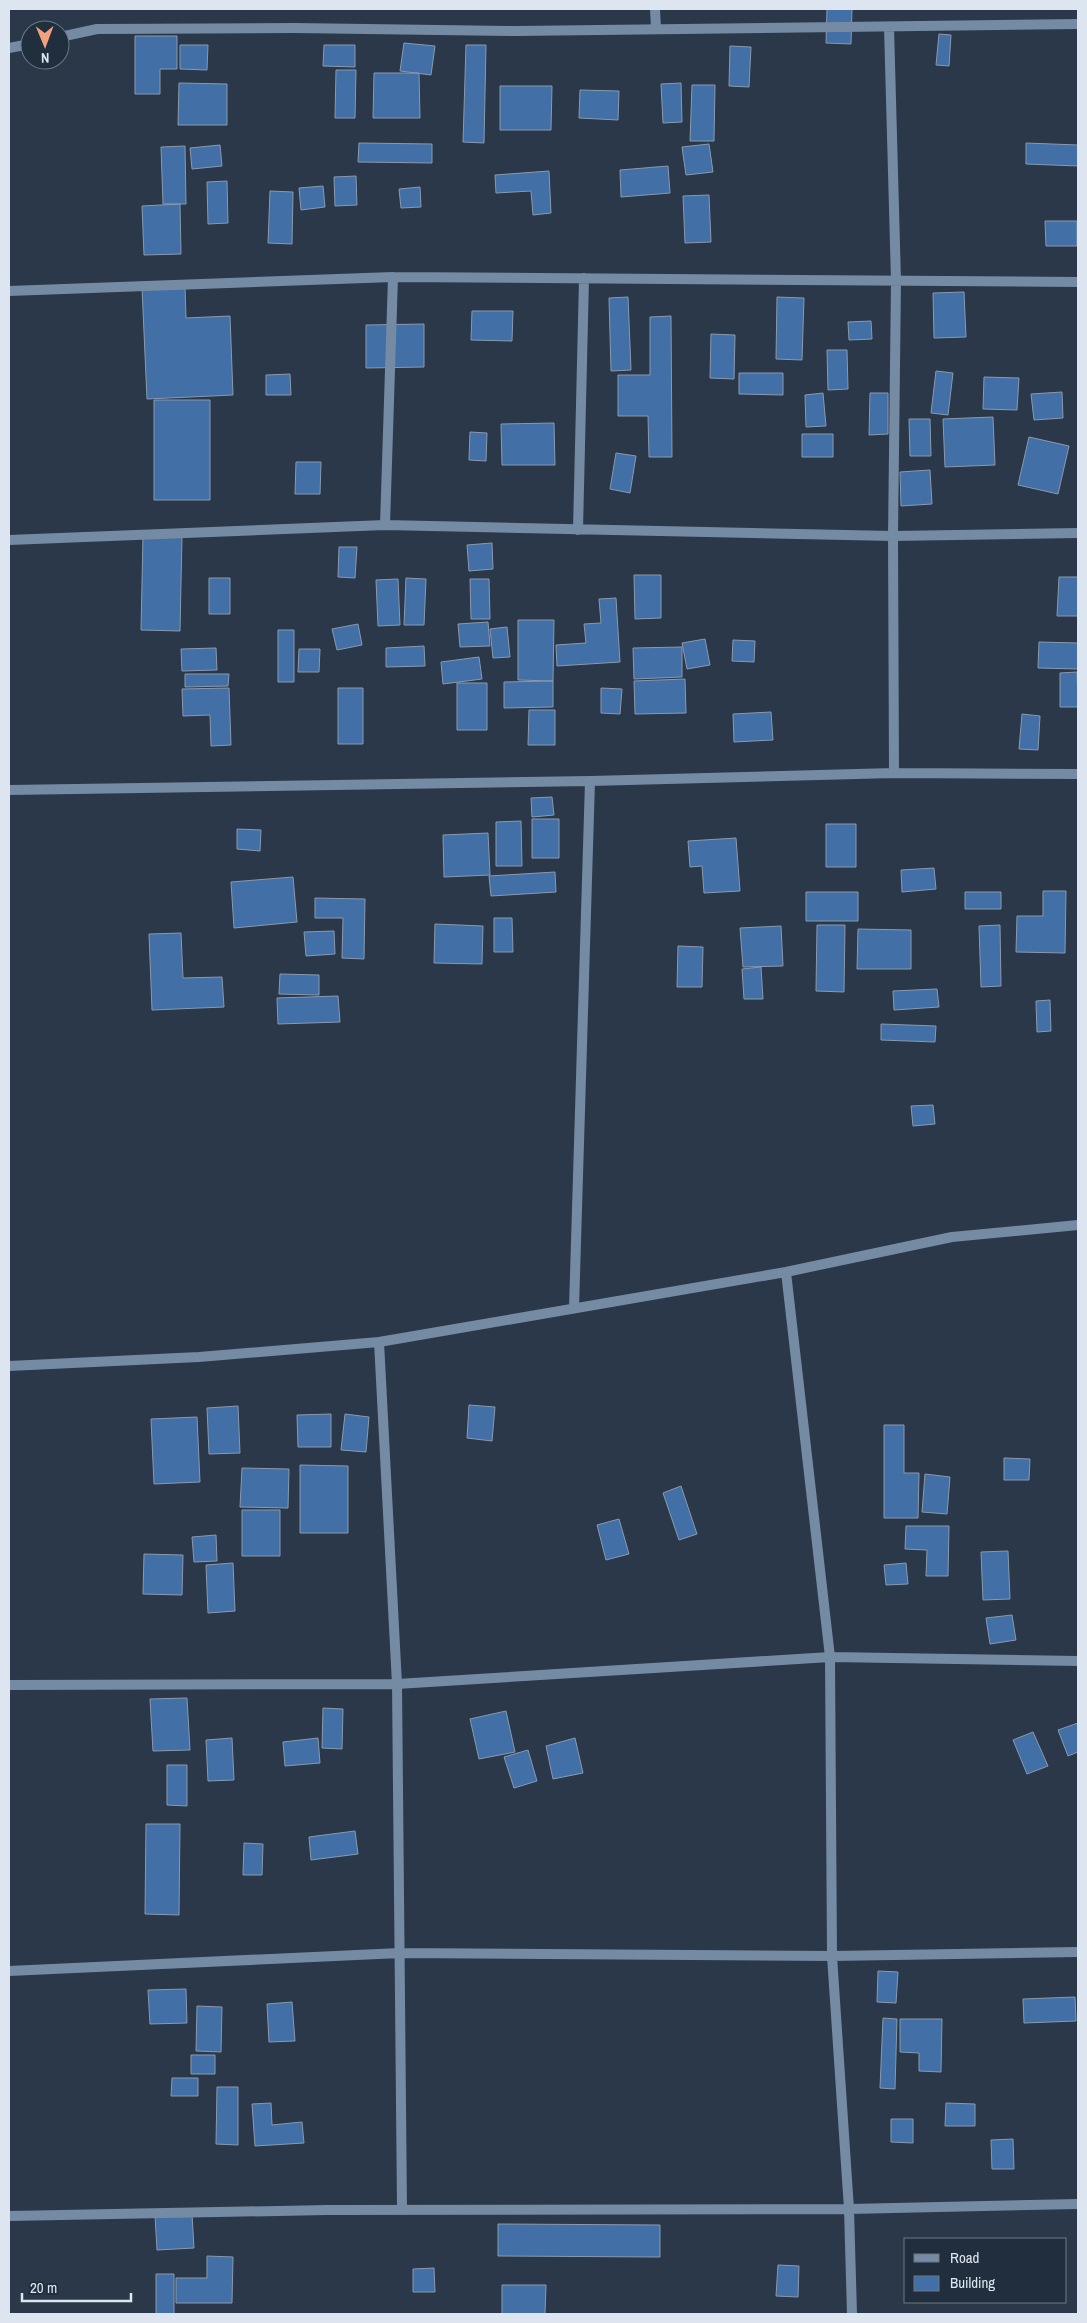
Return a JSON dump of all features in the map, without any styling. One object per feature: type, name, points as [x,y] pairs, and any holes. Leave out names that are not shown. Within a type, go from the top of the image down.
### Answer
[{"type":"street","points":[[655,9],[656,28]]},
{"type":"street","points":[[70,35],[97,29],[295,28],[517,31],[1078,24]]},
{"type":"street","points":[[889,27],[896,280],[893,536],[894,772]]},
{"type":"street","points":[[9,291],[392,277],[1078,282]]},
{"type":"street","points":[[385,525],[392,277]]},
{"type":"street","points":[[578,530],[584,278]]},
{"type":"street","points":[[9,540],[385,525],[893,536],[1078,533]]},
{"type":"street","points":[[9,790],[590,781],[894,772],[1078,774]]},
{"type":"street","points":[[574,1308],[590,781]]},
{"type":"street","points":[[9,1366],[199,1357],[379,1342],[786,1272],[952,1237],[1078,1224]]},
{"type":"street","points":[[786,1272],[830,1658],[832,1956],[849,2209],[852,2314]]},
{"type":"street","points":[[379,1342],[397,1684],[402,2209]]},
{"type":"street","points":[[9,1685],[397,1684],[830,1658],[1078,1661]]},
{"type":"street","points":[[9,1971],[400,1953],[832,1956],[1078,1952]]},
{"type":"street","points":[[9,2216],[402,2209],[849,2209],[1078,2204]]},
{"type":"building","points":[[827,9],[852,9],[851,44],[826,43]]},
{"type":"building","points":[[939,34],[951,35],[949,66],[936,65]]},
{"type":"building","points":[[135,36],[177,36],[177,69],[160,69],[160,94],[135,94]]},
{"type":"building","points":[[404,43],[435,46],[431,75],[400,71]]},
{"type":"building","points":[[180,45],[208,45],[207,70],[180,69]]},
{"type":"building","points":[[324,45],[355,45],[355,67],[323,66]]},
{"type":"building","points":[[466,45],[486,45],[484,143],[463,142]]},
{"type":"building","points":[[730,46],[751,47],[749,87],[729,86]]},
{"type":"building","points":[[336,70],[356,70],[355,118],[335,118]]},
{"type":"building","points":[[374,73],[419,73],[420,118],[373,118]]},
{"type":"building","points":[[179,83],[227,84],[227,125],[178,125]]},
{"type":"building","points":[[681,83],[682,122],[663,123],[661,84]]},
{"type":"building","points":[[692,85],[715,85],[714,141],[690,141]]},
{"type":"building","points":[[500,86],[552,86],[551,130],[500,130]]},
{"type":"building","points":[[580,90],[619,91],[618,120],[579,118]]},
{"type":"building","points":[[359,143],[432,144],[432,163],[358,162]]},
{"type":"building","points":[[1026,143],[1078,145],[1078,166],[1026,164]]},
{"type":"building","points":[[709,144],[713,172],[686,175],[682,147]]},
{"type":"building","points":[[220,145],[222,166],[192,169],[190,148]]},
{"type":"building","points":[[185,146],[186,204],[163,204],[161,147]]},
{"type":"building","points":[[668,166],[670,193],[621,197],[620,170]]},
{"type":"building","points":[[549,171],[551,213],[533,215],[531,191],[496,193],[495,175]]},
{"type":"building","points":[[356,176],[357,205],[335,206],[334,177]]},
{"type":"building","points":[[227,181],[228,223],[208,224],[207,182]]},
{"type":"building","points":[[323,186],[325,207],[301,210],[299,188]]},
{"type":"building","points":[[420,187],[421,207],[401,208],[399,189]]},
{"type":"building","points":[[270,191],[293,192],[292,244],[268,243]]},
{"type":"building","points":[[709,195],[711,242],[685,243],[683,196]]},
{"type":"building","points":[[180,204],[181,254],[144,255],[142,206]]},
{"type":"building","points":[[1045,221],[1077,221],[1077,246],[1046,246]]},
{"type":"building","points":[[185,286],[186,318],[230,316],[233,395],[147,399],[142,288]]},
{"type":"building","points":[[964,292],[966,337],[934,338],[933,293]]},
{"type":"building","points":[[628,297],[631,370],[611,371],[609,298]]},
{"type":"building","points":[[777,297],[804,298],[802,360],[776,359]]},
{"type":"building","points":[[472,311],[513,311],[512,341],[471,340]]},
{"type":"building","points":[[671,316],[672,457],[649,457],[648,416],[618,416],[618,375],[650,375],[650,317]]},
{"type":"building","points":[[871,321],[872,339],[849,340],[848,322]]},
{"type":"building","points":[[424,324],[424,367],[366,368],[366,325]]},
{"type":"building","points":[[711,334],[735,335],[734,379],[710,378]]},
{"type":"building","points":[[827,350],[847,350],[848,389],[828,390]]},
{"type":"building","points":[[936,371],[953,373],[948,415],[931,413]]},
{"type":"building","points":[[739,373],[783,373],[783,395],[739,394]]},
{"type":"building","points":[[290,374],[291,395],[266,395],[266,375]]},
{"type":"building","points":[[984,377],[1019,378],[1017,410],[983,409]]},
{"type":"building","points":[[1062,392],[1063,418],[1034,420],[1031,394]]},
{"type":"building","points":[[823,393],[826,426],[806,427],[805,395]]},
{"type":"building","points":[[870,393],[888,393],[888,434],[869,435]]},
{"type":"building","points":[[154,400],[210,400],[210,500],[154,500]]},
{"type":"building","points":[[993,417],[995,465],[945,467],[943,419]]},
{"type":"building","points":[[909,419],[930,419],[931,456],[910,456]]},
{"type":"building","points":[[554,423],[555,465],[502,465],[501,424]]},
{"type":"building","points":[[470,432],[487,433],[486,461],[469,460]]},
{"type":"building","points":[[802,434],[833,434],[833,457],[802,457]]},
{"type":"building","points":[[1029,437],[1069,446],[1058,494],[1018,485]]},
{"type":"building","points":[[616,453],[636,456],[630,493],[610,489]]},
{"type":"building","points":[[296,462],[321,462],[320,494],[295,494]]},
{"type":"building","points":[[930,470],[932,504],[901,506],[900,472]]},
{"type":"building","points":[[143,535],[182,536],[180,631],[141,630]]},
{"type":"building","points":[[492,543],[493,569],[469,571],[467,545]]},
{"type":"building","points":[[339,547],[357,547],[355,578],[338,577]]},
{"type":"building","points":[[634,575],[661,575],[661,618],[635,619]]},
{"type":"building","points":[[1059,577],[1078,577],[1078,616],[1057,616]]},
{"type":"building","points":[[209,578],[230,578],[230,614],[209,614]]},
{"type":"building","points":[[406,578],[426,579],[424,625],[404,625]]},
{"type":"building","points":[[398,579],[400,625],[378,626],[376,580]]},
{"type":"building","points":[[470,579],[489,579],[490,619],[471,619]]},
{"type":"building","points":[[616,598],[620,662],[557,666],[556,645],[586,643],[584,624],[601,623],[599,599]]},
{"type":"building","points":[[518,620],[554,620],[553,681],[518,680]]},
{"type":"building","points":[[488,622],[490,646],[460,647],[458,624]]},
{"type":"building","points":[[358,624],[362,645],[337,650],[332,629]]},
{"type":"building","points":[[507,627],[510,657],[493,658],[490,629]]},
{"type":"building","points":[[278,630],[294,630],[294,682],[278,682]]},
{"type":"building","points":[[705,639],[710,665],[687,669],[682,643]]},
{"type":"building","points":[[733,640],[755,641],[754,662],[732,661]]},
{"type":"building","points":[[1039,642],[1078,643],[1078,669],[1038,668]]},
{"type":"building","points":[[424,646],[425,666],[386,667],[386,648]]},
{"type":"building","points":[[682,647],[682,677],[634,679],[633,648]]},
{"type":"building","points":[[216,648],[217,670],[182,671],[181,649]]},
{"type":"building","points":[[299,649],[320,649],[319,672],[298,672]]},
{"type":"building","points":[[479,657],[482,679],[443,684],[441,662]]},
{"type":"building","points":[[1077,672],[1078,707],[1060,707],[1060,673]]},
{"type":"building","points":[[185,674],[229,674],[228,686],[185,687]]},
{"type":"building","points":[[685,679],[686,713],[635,714],[634,681]]},
{"type":"building","points":[[553,681],[553,707],[504,708],[504,682]]},
{"type":"building","points":[[457,683],[487,683],[487,730],[457,730]]},
{"type":"building","points":[[229,688],[231,745],[211,746],[210,715],[183,716],[182,689]]},
{"type":"building","points":[[338,688],[363,688],[363,744],[338,744]]},
{"type":"building","points":[[601,688],[622,689],[620,714],[601,713]]},
{"type":"building","points":[[529,710],[555,710],[555,745],[528,745]]},
{"type":"building","points":[[771,712],[773,740],[734,742],[733,714]]},
{"type":"building","points":[[1022,714],[1040,716],[1038,750],[1019,749]]},
{"type":"building","points":[[552,797],[554,815],[532,817],[531,798]]},
{"type":"building","points":[[532,819],[559,819],[559,858],[532,858]]},
{"type":"building","points":[[521,821],[522,866],[496,866],[496,822]]},
{"type":"building","points":[[826,824],[856,824],[856,867],[826,867]]},
{"type":"building","points":[[237,829],[261,830],[260,851],[237,849]]},
{"type":"building","points":[[488,833],[490,875],[444,877],[443,835]]},
{"type":"building","points":[[736,838],[740,891],[704,893],[702,866],[690,867],[688,841]]},
{"type":"building","points":[[934,868],[936,889],[902,892],[901,870]]},
{"type":"building","points":[[555,872],[556,892],[491,896],[489,876]]},
{"type":"building","points":[[293,877],[297,922],[234,928],[231,882]]},
{"type":"building","points":[[1043,891],[1066,891],[1065,953],[1016,952],[1017,916],[1043,916]]},
{"type":"building","points":[[806,892],[858,892],[858,921],[806,921]]},
{"type":"building","points":[[965,892],[1001,892],[1001,909],[965,909]]},
{"type":"building","points":[[315,898],[365,899],[364,959],[342,958],[343,918],[315,918]]},
{"type":"building","points":[[494,918],[512,918],[513,952],[494,952]]},
{"type":"building","points":[[435,924],[483,926],[482,964],[434,963]]},
{"type":"building","points":[[817,925],[845,925],[844,992],[816,991]]},
{"type":"building","points":[[1000,925],[1001,986],[981,987],[979,926]]},
{"type":"building","points":[[781,926],[783,966],[743,967],[740,928]]},
{"type":"building","points":[[858,929],[911,930],[911,969],[857,969]]},
{"type":"building","points":[[334,931],[335,954],[306,956],[304,932]]},
{"type":"building","points":[[181,933],[183,978],[222,977],[224,1007],[152,1010],[149,934]]},
{"type":"building","points":[[678,946],[703,947],[702,987],[677,987]]},
{"type":"building","points":[[761,967],[763,999],[744,999],[742,969]]},
{"type":"building","points":[[280,974],[319,975],[319,995],[279,994]]},
{"type":"building","points":[[937,989],[939,1007],[894,1010],[893,991]]},
{"type":"building","points":[[338,996],[340,1022],[278,1024],[277,998]]},
{"type":"building","points":[[1050,1000],[1051,1031],[1037,1032],[1036,1001]]},
{"type":"building","points":[[881,1024],[936,1026],[935,1042],[881,1040]]},
{"type":"building","points":[[933,1105],[935,1124],[913,1126],[911,1106]]},
{"type":"building","points":[[469,1405],[495,1407],[492,1441],[467,1438]]},
{"type":"building","points":[[238,1406],[240,1453],[209,1454],[207,1408]]},
{"type":"building","points":[[331,1414],[331,1447],[298,1447],[297,1415]]},
{"type":"building","points":[[345,1414],[369,1417],[366,1452],[341,1450]]},
{"type":"building","points":[[197,1417],[200,1482],[154,1484],[151,1419]]},
{"type":"building","points":[[884,1425],[904,1425],[904,1473],[919,1473],[918,1518],[884,1518]]},
{"type":"building","points":[[1004,1458],[1030,1459],[1029,1480],[1004,1480]]},
{"type":"building","points":[[300,1465],[348,1466],[348,1533],[300,1533]]},
{"type":"building","points":[[242,1468],[289,1469],[288,1508],[240,1507]]},
{"type":"building","points":[[925,1474],[950,1477],[947,1514],[922,1512]]},
{"type":"building","points":[[681,1486],[697,1534],[679,1540],[663,1493]]},
{"type":"building","points":[[242,1510],[280,1510],[280,1556],[242,1556]]},
{"type":"building","points":[[619,1519],[629,1554],[606,1560],[597,1525]]},
{"type":"building","points":[[906,1526],[949,1526],[948,1576],[926,1576],[927,1550],[905,1549]]},
{"type":"building","points":[[216,1535],[217,1561],[194,1562],[192,1537]]},
{"type":"building","points":[[1008,1551],[1010,1599],[983,1600],[981,1552]]},
{"type":"building","points":[[144,1554],[183,1555],[182,1595],[143,1594]]},
{"type":"building","points":[[233,1563],[235,1611],[208,1613],[206,1565]]},
{"type":"building","points":[[906,1563],[908,1584],[886,1585],[884,1565]]},
{"type":"building","points":[[1012,1615],[1016,1640],[990,1644],[986,1618]]},
{"type":"building","points":[[187,1698],[190,1750],[153,1751],[150,1699]]},
{"type":"building","points":[[323,1708],[343,1709],[342,1749],[322,1748]]},
{"type":"building","points":[[506,1711],[515,1752],[479,1759],[470,1719]]},
{"type":"building","points":[[1078,1723],[1078,1752],[1068,1756],[1058,1730]]},
{"type":"building","points":[[1033,1732],[1048,1766],[1027,1774],[1013,1740]]},
{"type":"building","points":[[232,1738],[234,1780],[208,1781],[206,1740]]},
{"type":"building","points":[[318,1738],[320,1763],[285,1766],[283,1742]]},
{"type":"building","points":[[575,1738],[583,1773],[553,1779],[546,1746]]},
{"type":"building","points":[[528,1750],[537,1781],[514,1788],[504,1757]]},
{"type":"building","points":[[167,1765],[187,1765],[187,1806],[167,1805]]},
{"type":"building","points":[[146,1824],[180,1824],[179,1915],[145,1914]]},
{"type":"building","points":[[355,1831],[358,1854],[311,1860],[309,1837]]},
{"type":"building","points":[[244,1843],[263,1844],[262,1875],[243,1875]]},
{"type":"building","points":[[878,1971],[898,1972],[896,2003],[877,2002]]},
{"type":"building","points":[[186,1989],[187,2023],[150,2024],[148,1990]]},
{"type":"building","points":[[1075,1997],[1076,2021],[1024,2023],[1023,1999]]},
{"type":"building","points":[[292,2002],[295,2041],[269,2042],[267,2004]]},
{"type":"building","points":[[197,2006],[222,2007],[221,2052],[196,2051]]},
{"type":"building","points":[[883,2018],[897,2019],[895,2089],[880,2088]]},
{"type":"building","points":[[900,2019],[942,2019],[941,2072],[919,2071],[919,2053],[900,2052]]},
{"type":"building","points":[[191,2055],[215,2055],[215,2074],[191,2074]]},
{"type":"building","points":[[172,2078],[198,2078],[198,2096],[171,2096]]},
{"type":"building","points":[[217,2087],[238,2087],[238,2145],[216,2144]]},
{"type":"building","points":[[271,2103],[272,2125],[302,2122],[304,2143],[255,2146],[252,2104]]},
{"type":"building","points":[[946,2103],[975,2104],[975,2126],[945,2126]]},
{"type":"building","points":[[891,2119],[913,2119],[913,2143],[891,2142]]},
{"type":"building","points":[[1013,2139],[1014,2169],[992,2169],[991,2140]]},
{"type":"building","points":[[192,2214],[194,2248],[157,2250],[155,2215]]},
{"type":"building","points":[[498,2224],[660,2225],[660,2257],[498,2256]]},
{"type":"building","points":[[207,2256],[233,2257],[232,2303],[176,2303],[176,2278],[207,2278]]},
{"type":"building","points":[[778,2265],[799,2266],[798,2297],[776,2296]]},
{"type":"building","points":[[434,2268],[435,2292],[413,2292],[413,2269]]},
{"type":"building","points":[[156,2274],[174,2274],[174,2314],[156,2314]]},
{"type":"building","points":[[502,2285],[546,2285],[545,2314],[502,2314]]}]
